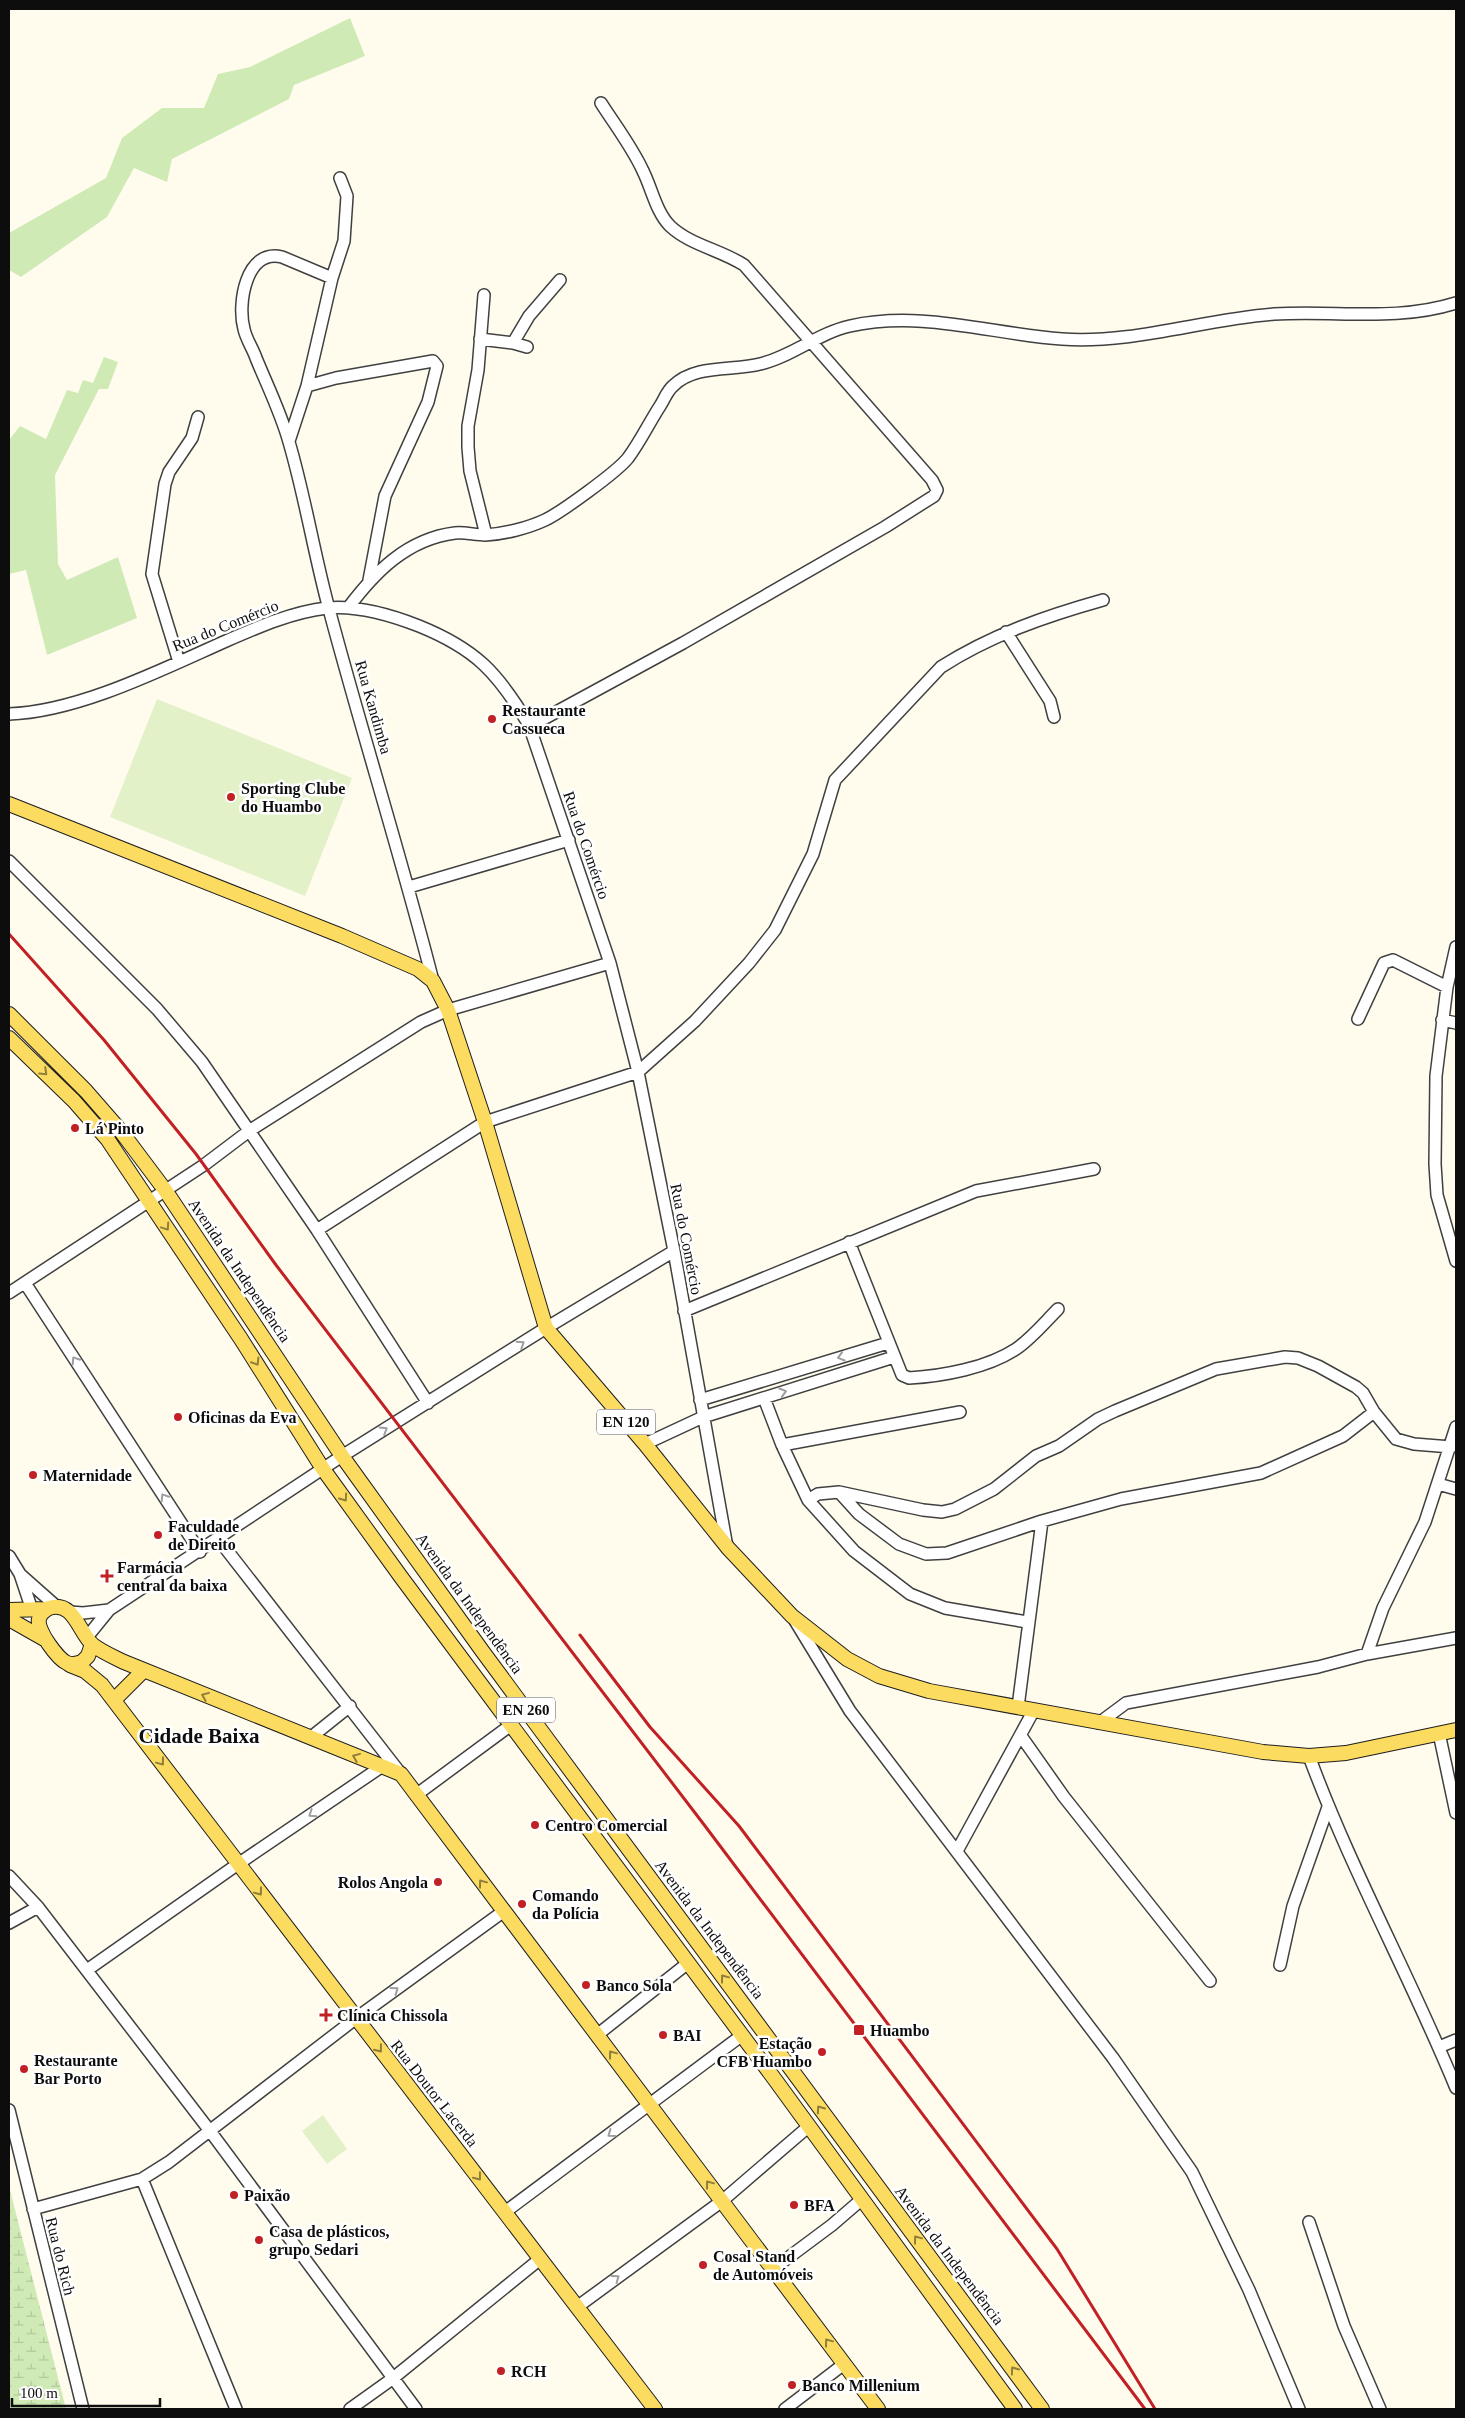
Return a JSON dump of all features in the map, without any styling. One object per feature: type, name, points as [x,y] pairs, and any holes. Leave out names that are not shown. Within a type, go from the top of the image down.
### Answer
[{"type":"main road","name":"EN 120","points":[[9,804],[342,936],[418,969],[433,981],[448,1010],[485,1122],[546,1328],[645,1444],[728,1548],[792,1616],[847,1659],[878,1676],[929,1691],[1263,1752],[1309,1756],[1346,1753],[1456,1730]]},
{"type":"main road","name":"Avenida da Independência","points":[[9,1014],[86,1091],[120,1130],[165,1190],[342,1456],[610,1825],[792,2068],[828,2121],[1042,2409]]},
{"type":"main road","name":"EN 260","points":[[9,1038],[85,1114],[108,1140],[241,1339],[323,1469],[401,1577],[776,2081],[1015,2409]]},
{"type":"main road","points":[[241,1339],[257,1327]]},
{"type":"main road","points":[[401,1577],[420,1564]]},
{"type":"main road","points":[[413,1593],[431,1579]]},
{"type":"main road","points":[[39,1626],[39,1619],[52,1608]]},
{"type":"main road","points":[[9,1610],[52,1608],[70,1612],[90,1640],[143,1671],[401,1774],[878,2409]]},
{"type":"main road","name":"Rua Doutor Lacerda","points":[[32,1610],[46,1640],[62,1660],[85,1671],[100,1682],[655,2409]]},
{"type":"main road","name":"Rua Doutor Lacerda","points":[[9,1619],[46,1640]]},
{"type":"main road","points":[[69,1664],[82,1662],[88,1656],[90,1640]]},
{"type":"main road","points":[[114,1700],[143,1671]]},
{"type":"main road","points":[[596,1838],[610,1825]]},
{"type":"main road","points":[[776,2081],[792,2068]]},
{"type":"main road","points":[[921,2282],[939,2268]]},
{"type":"street","points":[[528,725],[683,643],[885,527],[934,496],[937,490],[932,480],[744,265],[729,255],[684,237],[669,225],[661,214],[633,152],[600,103]]},
{"type":"street","points":[[289,441],[307,386],[332,278],[344,241],[347,196],[340,178]]},
{"type":"street","name":"Rua Kandimba","points":[[332,278],[274,255],[264,256],[253,268],[245,285],[242,304],[244,329],[289,441],[328,608],[409,887],[433,981]]},
{"type":"street","points":[[513,343],[528,316],[560,280]]},
{"type":"street","points":[[484,295],[475,395],[468,426],[468,447],[470,471],[486,534]]},
{"type":"street","points":[[348,608],[369,580],[402,552],[423,542],[456,533],[486,534],[546,520],[614,471],[626,460],[672,386],[684,378],[703,372],[762,364],[811,340],[847,327],[872,322],[919,320],[1063,339],[1109,338],[1275,314],[1395,315],[1430,312],[1456,303]]},
{"type":"street","points":[[480,340],[513,343],[527,347]]},
{"type":"street","points":[[307,386],[336,378],[433,360],[437,366],[428,402],[385,496],[369,580]]},
{"type":"street","points":[[179,662],[152,574],[165,484],[169,472],[192,438],[198,417]]},
{"type":"street","points":[[317,1230],[485,1122],[638,1072],[695,1021],[749,963],[775,930],[814,854],[835,780],[846,766],[941,667],[960,655],[1006,632],[1046,616],[1103,600]]},
{"type":"street","name":"Rua do Comércio","points":[[9,714],[58,708],[179,662],[283,618],[328,608],[348,608],[378,612],[402,620],[456,644],[482,662],[498,677],[508,690],[528,725],[610,963],[638,1072],[674,1251],[728,1548]]},
{"type":"street","points":[[1006,632],[1046,694],[1054,717]]},
{"type":"street","points":[[409,887],[569,840]]},
{"type":"street","points":[[9,861],[157,1009],[202,1062],[317,1230],[428,1403]]},
{"type":"street","points":[[1456,947],[1454,966],[1447,987],[1436,1076],[1436,1187],[1456,1261]]},
{"type":"street","points":[[1358,1019],[1384,962],[1388,960],[1393,960],[1447,987]]},
{"type":"street","points":[[9,1292],[149,1202],[204,1165],[249,1131],[422,1022],[448,1010],[610,963]]},
{"type":"street","points":[[1442,1020],[1456,1023]]},
{"type":"street","points":[[684,1311],[976,1190],[1094,1169]]},
{"type":"street","points":[[849,1242],[894,1357],[902,1375],[909,1378],[957,1371],[988,1362],[1016,1349],[1058,1309]]},
{"type":"street","points":[[90,1640],[109,1610],[219,1540],[342,1456],[546,1328],[674,1251]]},
{"type":"street","points":[[25,1283],[200,1552]]},
{"type":"street","points":[[700,1400],[888,1342]]},
{"type":"street","points":[[645,1444],[703,1417],[894,1357]]},
{"type":"street","points":[[808,1500],[818,1494],[839,1492],[923,1510],[942,1512],[956,1508],[994,1489],[1036,1456],[1059,1446],[1115,1411],[1216,1369],[1284,1357],[1298,1358],[1318,1366],[1356,1387],[1363,1393],[1374,1412],[1396,1439],[1414,1444],[1451,1447]]},
{"type":"street","points":[[764,1398],[782,1445],[808,1500],[854,1551],[910,1594],[945,1608],[1027,1622]]},
{"type":"street","points":[[782,1445],[960,1412]]},
{"type":"street","points":[[839,1492],[859,1514],[893,1539],[913,1550],[926,1554],[947,1553],[1042,1521],[1121,1499],[1261,1473],[1343,1436],[1374,1412]]},
{"type":"street","points":[[1367,1654],[1380,1616],[1425,1522],[1456,1427]]},
{"type":"street","points":[[1438,1484],[1456,1489]]},
{"type":"street","points":[[1018,1707],[1027,1622],[1042,1521]]},
{"type":"street","points":[[219,1540],[401,1774]]},
{"type":"street","points":[[9,1556],[20,1574],[52,1608]]},
{"type":"street","points":[[20,1574],[32,1610]]},
{"type":"street","points":[[70,1612],[83,1613],[109,1610]]},
{"type":"street","points":[[792,1616],[850,1711],[1113,2058],[1192,2172],[1249,2290],[1299,2409]]},
{"type":"street","points":[[1099,1723],[1126,1703],[1318,1667],[1367,1654],[1456,1638]]},
{"type":"street","points":[[310,1738],[350,1706]]},
{"type":"street","points":[[957,1852],[1034,1710]]},
{"type":"street","points":[[416,1795],[511,1725]]},
{"type":"street","points":[[1439,1733],[1456,1813]]},
{"type":"street","points":[[1021,1736],[1064,1797],[1210,1981]]},
{"type":"street","points":[[1309,1756],[1328,1807],[1439,2046],[1456,2088]]},
{"type":"street","points":[[87,1970],[381,1767]]},
{"type":"street","points":[[1280,1965],[1293,1906],[1328,1807]]},
{"type":"street","points":[[9,1876],[38,1907],[210,2131],[416,2409]]},
{"type":"street","points":[[9,1923],[38,1907]]},
{"type":"street","points":[[33,2209],[142,2179],[169,2162],[356,2019],[504,1911]]},
{"type":"street","points":[[597,2035],[688,1962]]},
{"type":"street","points":[[505,2212],[741,2036]]},
{"type":"street","points":[[1439,2046],[1456,2040]]},
{"type":"street","name":"Rua do Rich","points":[[9,2110],[82,2409]]},
{"type":"street","points":[[576,2307],[722,2201],[808,2127]]},
{"type":"street","points":[[142,2179],[236,2409]]},
{"type":"street","points":[[773,2268],[832,2225],[861,2200]]},
{"type":"street","points":[[1309,2222],[1344,2326],[1380,2409]]},
{"type":"street","points":[[350,2409],[392,2379],[540,2259]]},
{"type":"street","points":[[785,2409],[844,2364]]},
{"type":"green space","points":[[350,18],[365,56],[294,85],[289,99],[172,159],[167,182],[134,168],[107,217],[21,277],[9,270],[9,233],[106,178],[122,138],[162,108],[204,108],[218,74],[250,67]]},
{"type":"green space","points":[[104,357],[118,362],[108,389],[99,389],[55,475],[58,564],[67,580],[118,557],[137,618],[47,655],[26,570],[9,574],[9,440],[20,426],[46,439],[67,390],[78,393],[83,380],[93,383]]},
{"type":"green space","name":"Sporting Clube do Huambo","points":[[157,699],[352,778],[305,896],[110,817]]},
{"type":"green space","points":[[323,2115],[347,2149],[327,2164],[302,2131]]},
{"type":"green space","points":[[9,2186],[66,2409],[9,2409]]},
{"type":"railway","points":[[9,934],[104,1040],[196,1154],[276,1265],[702,1822],[1145,2409]]},
{"type":"railway","points":[[580,1635],[650,1727],[739,1826],[1057,2249],[1155,2409]]},
{"type":"place","name":"Restaurante Cassueca","points":[[492,719]]},
{"type":"place","name":"Sporting Clube do Huambo","points":[[231,797]]},
{"type":"place","name":"Lá Pinto","points":[[75,1128]]},
{"type":"place","name":"Oficinas da Eva","points":[[178,1417]]},
{"type":"place","name":"Maternidade","points":[[33,1475]]},
{"type":"place","name":"Faculdade de Direito","points":[[158,1535]]},
{"type":"place","name":"Farmácia central da baixa","points":[[107,1576]]},
{"type":"place","name":"Centro Comercial","points":[[535,1825]]},
{"type":"place","name":"Rolos Angola","points":[[438,1882]]},
{"type":"place","name":"Comando da Polícia","points":[[522,1904]]},
{"type":"place","name":"Banco Sola","points":[[586,1985]]},
{"type":"place","name":"Clínica Chissola","points":[[326,2015]]},
{"type":"place","name":"Huambo","points":[[859,2030]]},
{"type":"place","name":"BAI","points":[[663,2035]]},
{"type":"place","name":"Estação CFB Huambo","points":[[822,2052]]},
{"type":"place","name":"Restaurante Bar Porto","points":[[24,2069]]},
{"type":"place","name":"Paixão","points":[[234,2195]]},
{"type":"place","name":"BFA","points":[[794,2205]]},
{"type":"place","name":"Casa de plásticos, grupo Sedari","points":[[259,2240]]},
{"type":"place","name":"Cosal Stand de Automóveis","points":[[703,2265]]},
{"type":"place","name":"RCH","points":[[501,2371]]},
{"type":"place","name":"Banco Millenium","points":[[792,2385]]},
{"type":"district","name":"Cidade Baixa","points":[[199,1736]]}]
